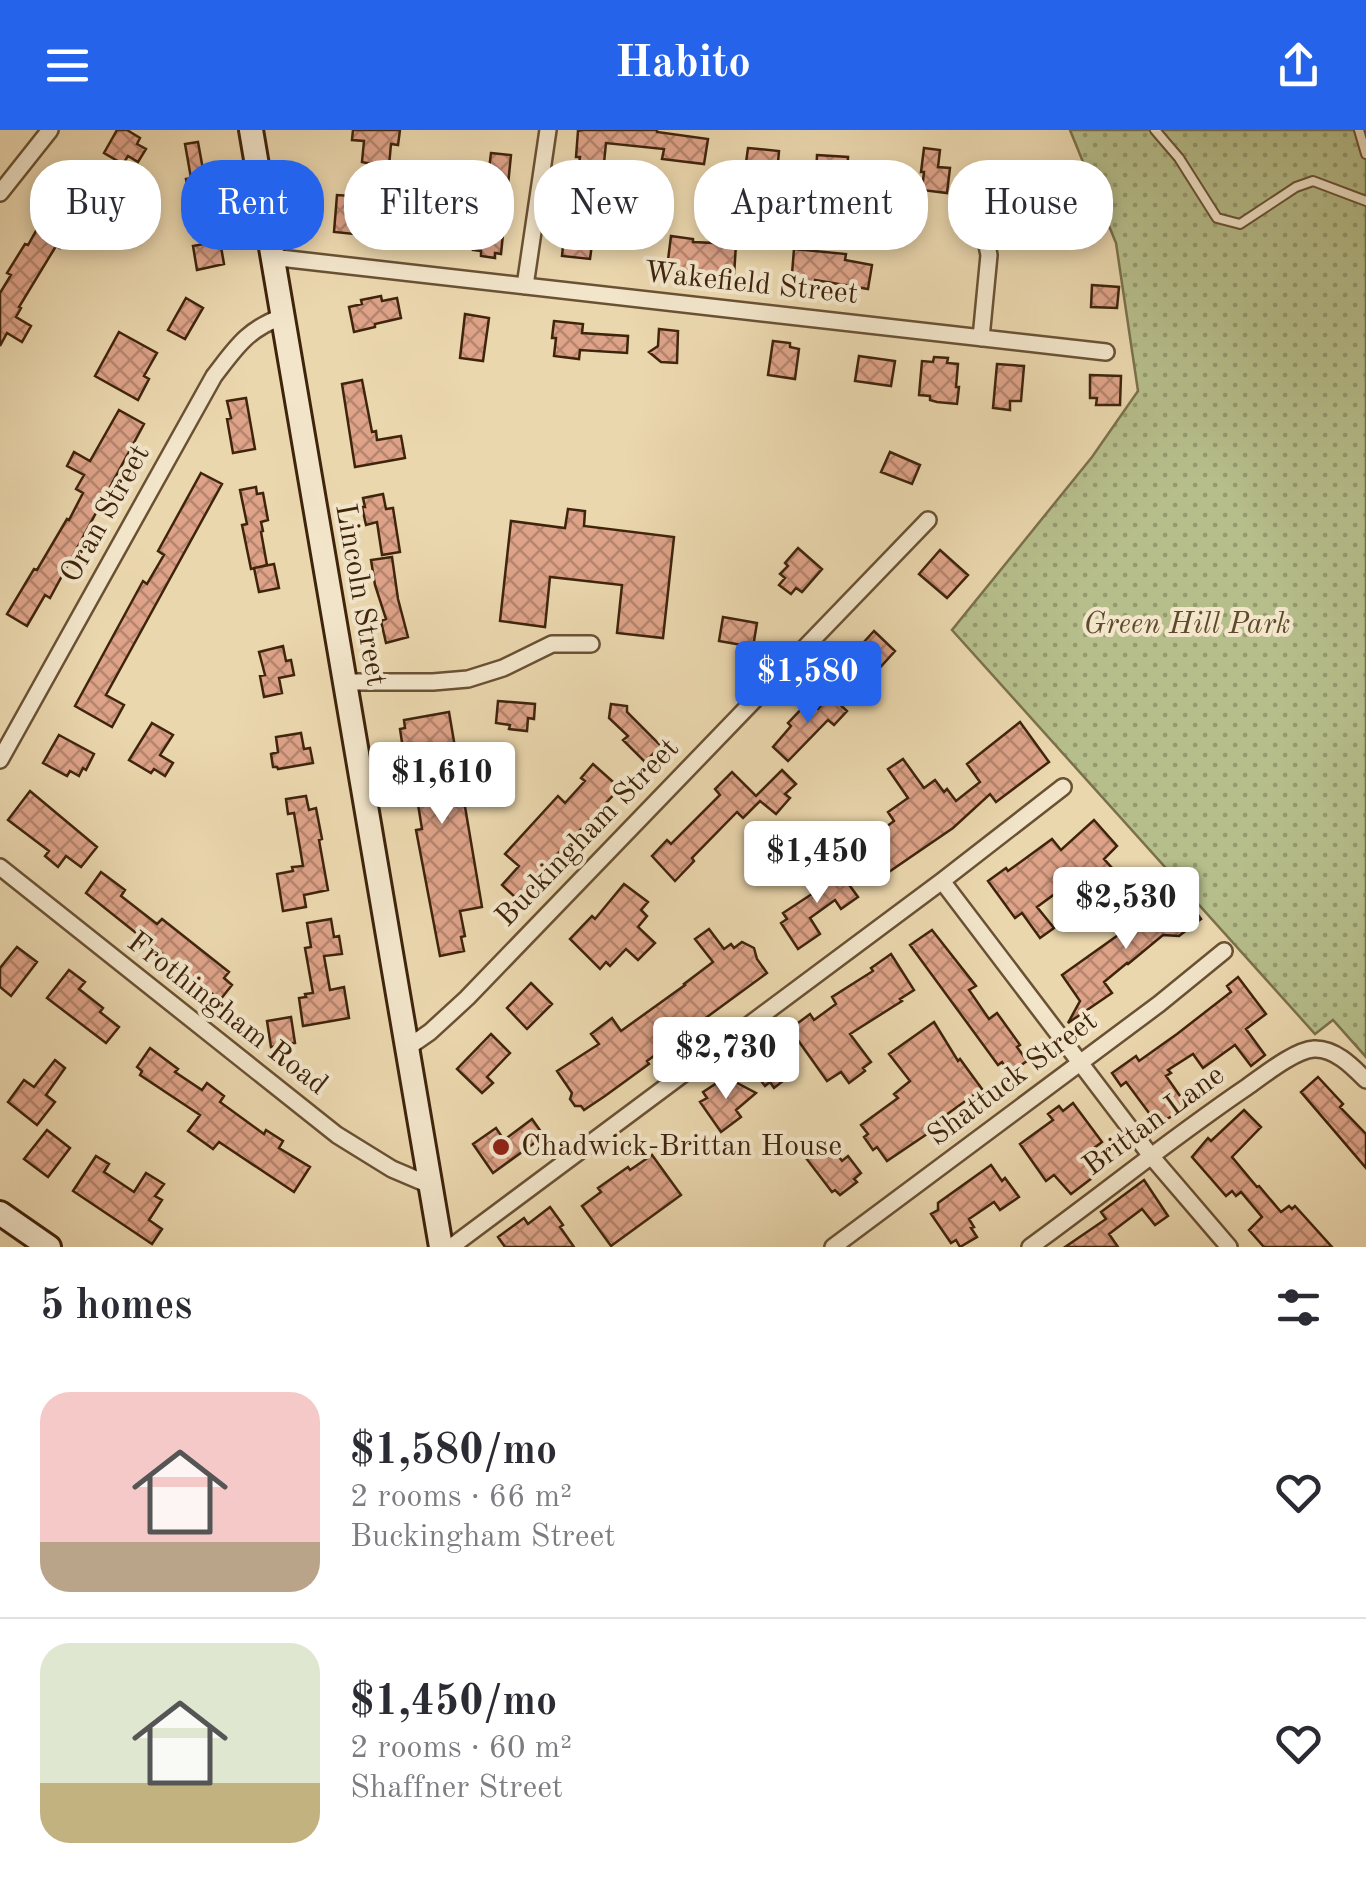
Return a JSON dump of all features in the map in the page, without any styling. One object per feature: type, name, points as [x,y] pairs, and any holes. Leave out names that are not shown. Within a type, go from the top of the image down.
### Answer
[{"type":"main road","name":"Lincoln Street","points":[[250,130],[441,1247]]},
{"type":"main road","points":[[0,1213],[49,1247]]},
{"type":"street","points":[[0,193],[50,130]]},
{"type":"street","points":[[525,286],[548,130]]},
{"type":"street","points":[[981,338],[988,250]]},
{"type":"street","name":"Wakefield Street","points":[[271,257],[1106,352]]},
{"type":"street","name":"Oran Street","points":[[0,760],[214,376],[239,342],[282,318]]},
{"type":"street","name":"Buckingham Street","points":[[407,1048],[478,987],[928,520]]},
{"type":"street","points":[[345,682],[468,679],[503,668],[552,644],[591,644]]},
{"type":"street","points":[[452,1247],[1062,787]]},
{"type":"street","name":"Frothingham Road","points":[[0,867],[337,1135],[392,1170],[432,1186]]},
{"type":"street","points":[[942,881],[1151,1156],[1229,1247]]},
{"type":"street","name":"Shattuck Street","points":[[833,1247],[851,1242],[1224,951]]},
{"type":"street","name":"Brittan Lane","points":[[1030,1247],[1151,1156],[1278,1066],[1307,1050],[1338,1056],[1366,1080]]},
{"type":"lane","points":[[1155,130],[1179,158],[1217,218],[1228,222],[1240,224],[1296,186],[1313,181],[1366,201]]},
{"type":"lane","points":[[1358,130],[1366,154]]},
{"type":"green space","name":"Green Hill Park","points":[[1070,130],[1366,130],[1366,1057],[1333,1020],[1315,1034],[952,630],[1092,457],[1138,391],[1113,236],[1113,160],[1082,160]]},
{"type":"building","points":[[117,130],[127,130],[140,138],[137,144],[146,149],[139,160],[128,156],[116,160],[104,153]]},
{"type":"building","points":[[353,130],[400,130],[398,145],[391,144],[390,160],[362,160],[364,141],[352,140]]},
{"type":"building","points":[[657,130],[708,139],[705,160],[694,163],[662,159],[664,149],[606,143],[604,160],[580,160],[576,157],[578,131]]},
{"type":"building","points":[[198,142],[201,160],[188,160],[185,144]]},
{"type":"building","points":[[748,148],[779,151],[778,160],[746,160]]},
{"type":"building","points":[[924,148],[940,150],[938,167],[948,168],[947,193],[928,191],[928,160],[922,160]]},
{"type":"building","points":[[491,153],[511,155],[510,160],[490,160]]},
{"type":"building","points":[[817,155],[848,157],[848,160],[817,160]]},
{"type":"building","points":[[337,195],[344,195],[344,233],[334,232]]},
{"type":"building","points":[[674,236],[693,239],[694,250],[736,250],[734,276],[724,275],[724,281],[671,273],[672,268],[667,268]]},
{"type":"building","points":[[30,241],[30,250],[54,250],[16,317],[31,326],[22,342],[7,333],[0,346],[0,293],[11,275],[7,273]]},
{"type":"building","points":[[194,250],[222,250],[224,264],[197,270]]},
{"type":"building","points":[[473,250],[501,250],[501,254],[495,253],[495,258],[481,256],[481,251]]},
{"type":"building","points":[[563,250],[591,250],[590,259],[562,256]]},
{"type":"building","points":[[794,250],[846,254],[845,260],[872,265],[868,289],[815,280],[814,288],[791,286]]},
{"type":"building","points":[[1092,285],[1119,287],[1117,308],[1091,307]]},
{"type":"building","points":[[381,296],[382,301],[397,298],[401,318],[354,332],[349,307]]},
{"type":"building","points":[[186,298],[203,308],[185,339],[168,330]]},
{"type":"building","points":[[465,314],[489,318],[483,361],[460,358]]},
{"type":"building","points":[[554,321],[583,324],[582,333],[628,336],[627,353],[580,350],[579,359],[554,356]]},
{"type":"building","points":[[659,329],[678,331],[677,363],[661,362],[649,352],[658,346]]},
{"type":"building","points":[[119,332],[157,353],[144,376],[149,379],[138,400],[95,376]]},
{"type":"building","points":[[773,341],[790,343],[790,347],[799,349],[795,379],[768,375]]},
{"type":"building","points":[[859,356],[895,361],[891,386],[855,381]]},
{"type":"building","points":[[934,357],[958,364],[957,404],[919,395],[922,361],[933,362]]},
{"type":"building","points":[[997,364],[1024,366],[1021,401],[1010,401],[1010,410],[993,408]]},
{"type":"building","points":[[1090,375],[1121,376],[1120,405],[1096,405],[1097,398],[1090,398]]},
{"type":"building","points":[[362,380],[372,432],[376,431],[377,440],[401,436],[405,458],[355,467],[342,384]]},
{"type":"building","points":[[246,398],[255,449],[233,453],[227,401]]},
{"type":"building","points":[[119,410],[144,424],[50,598],[45,595],[27,626],[7,614],[83,493],[76,489],[84,475],[67,466],[74,452],[90,461]]},
{"type":"building","points":[[890,452],[920,465],[912,484],[881,472]]},
{"type":"building","points":[[201,473],[222,484],[106,695],[124,705],[112,727],[75,706],[143,581],[147,584],[164,555],[158,551]]},
{"type":"building","points":[[256,487],[257,494],[263,493],[268,520],[261,522],[267,565],[251,569],[240,490]]},
{"type":"building","points":[[383,494],[386,509],[393,508],[400,552],[382,555],[377,522],[366,525],[362,507],[363,498]]},
{"type":"building","points":[[568,509],[585,511],[584,526],[674,537],[663,638],[617,633],[622,585],[550,577],[545,627],[500,621],[511,521],[565,528]]},
{"type":"building","points":[[798,548],[822,569],[802,592],[796,588],[791,594],[779,585],[785,578],[780,574]]},
{"type":"building","points":[[940,550],[968,575],[947,598],[919,574]]},
{"type":"building","points":[[392,557],[408,637],[386,643],[381,621],[386,619],[371,560]]},
{"type":"building","points":[[274,564],[279,588],[259,592],[254,568]]},
{"type":"building","points":[[723,617],[757,623],[753,647],[719,641]]},
{"type":"building","points":[[874,631],[895,651],[865,684],[847,668]]},
{"type":"building","points":[[283,646],[294,675],[279,678],[282,693],[264,697],[260,676],[265,675],[259,652]]},
{"type":"building","points":[[830,695],[847,711],[834,725],[828,720],[788,761],[773,747],[791,726],[788,723],[809,701],[818,709]]},
{"type":"building","points":[[498,701],[535,704],[534,719],[528,718],[527,731],[496,723]]},
{"type":"building","points":[[611,704],[627,706],[627,712],[661,746],[645,762],[623,740],[628,736],[609,718]]},
{"type":"building","points":[[449,712],[482,907],[460,911],[464,951],[440,956],[416,830],[422,829],[417,798],[411,799],[408,780],[414,779],[409,748],[403,749],[400,729],[405,728],[404,720]]},
{"type":"building","points":[[1020,722],[1049,762],[996,802],[990,794],[953,828],[880,878],[861,853],[865,850],[862,845],[894,821],[888,812],[908,798],[888,769],[903,759],[924,788],[935,780],[956,801],[980,782],[967,764]]},
{"type":"building","points":[[152,723],[173,735],[160,755],[173,763],[165,776],[129,760]]},
{"type":"building","points":[[301,733],[304,749],[310,748],[313,763],[273,767],[271,754],[278,752],[276,737]]},
{"type":"building","points":[[59,735],[94,754],[79,776],[70,771],[67,776],[43,763]]},
{"type":"building","points":[[593,764],[620,788],[516,898],[502,885],[519,866],[505,854],[558,796],[565,803],[585,781],[581,778]]},
{"type":"building","points":[[782,770],[796,784],[785,794],[790,798],[776,814],[760,801],[743,818],[737,812],[675,881],[652,856],[667,840],[671,844],[720,795],[715,789],[732,772],[756,796]]},
{"type":"building","points":[[30,791],[97,847],[81,867],[66,856],[58,867],[45,856],[49,851],[8,820]]},
{"type":"building","points":[[306,796],[309,810],[316,808],[328,890],[304,895],[306,907],[283,911],[277,874],[303,866],[294,813],[288,814],[286,799]]},
{"type":"building","points":[[1094,820],[1117,846],[1104,859],[1112,868],[1098,880],[1092,872],[1037,907],[1054,928],[1040,938],[1022,913],[1015,918],[988,881],[1052,839],[1061,850]]},
{"type":"building","points":[[834,864],[858,897],[841,909],[835,900],[810,918],[820,934],[798,949],[781,923],[787,919],[783,913],[821,888],[819,885],[824,881],[819,875]]},
{"type":"building","points":[[101,872],[125,890],[121,896],[157,924],[162,919],[229,972],[224,978],[232,985],[220,1000],[86,893]]},
{"type":"building","points":[[624,884],[648,902],[641,910],[647,916],[638,927],[655,943],[638,960],[626,949],[610,966],[606,962],[600,969],[570,939],[592,916],[595,919]]},
{"type":"building","points":[[1173,896],[1182,907],[1189,902],[1201,919],[1179,936],[1163,935],[1127,963],[1104,982],[1112,993],[1068,1023],[1080,1001],[1062,975]]},
{"type":"building","points":[[331,919],[342,954],[324,956],[330,990],[344,987],[349,1018],[303,1026],[299,998],[313,993],[305,948],[311,947],[307,923]]},
{"type":"building","points":[[709,929],[724,949],[742,942],[754,948],[767,973],[605,1096],[584,1110],[575,1106],[570,1099],[572,1093],[557,1071],[599,1044],[591,1034],[612,1018],[621,1031],[713,962],[695,939]]},
{"type":"building","points":[[932,930],[976,986],[969,990],[989,1019],[997,1013],[1020,1045],[1017,1047],[1027,1061],[1010,1073],[1002,1062],[998,1065],[910,945]]},
{"type":"building","points":[[17,947],[37,962],[11,996],[0,987],[0,968]]},
{"type":"building","points":[[891,954],[914,990],[850,1034],[871,1062],[863,1068],[865,1071],[849,1083],[841,1072],[827,1081],[790,1029],[810,1014],[814,1020],[836,1004],[832,997],[873,971],[871,968]]},
{"type":"building","points":[[69,970],[85,982],[79,989],[119,1027],[106,1043],[47,998]]},
{"type":"building","points":[[1238,977],[1266,1014],[1246,1029],[1265,1055],[1251,1066],[1235,1045],[1203,1068],[1193,1054],[1168,1070],[1171,1073],[1166,1076],[1187,1106],[1158,1125],[1126,1082],[1121,1086],[1112,1073],[1136,1056],[1139,1061],[1177,1034],[1231,992],[1227,986]]},
{"type":"building","points":[[531,983],[552,1004],[527,1029],[507,1008]]},
{"type":"building","points":[[291,1017],[295,1043],[271,1047],[267,1021]]},
{"type":"building","points":[[934,1022],[958,1061],[982,1089],[887,1161],[877,1147],[873,1150],[861,1125],[898,1098],[894,1094],[910,1081],[889,1054]]},
{"type":"building","points":[[491,1034],[510,1053],[487,1077],[493,1083],[482,1093],[457,1069]]},
{"type":"building","points":[[765,1047],[788,1077],[774,1088],[770,1082],[765,1086],[746,1061]]},
{"type":"building","points":[[150,1048],[202,1090],[207,1083],[224,1096],[220,1102],[264,1134],[266,1130],[283,1141],[279,1148],[310,1167],[294,1192],[219,1142],[213,1149],[188,1131],[200,1115],[140,1075],[142,1071],[137,1067]]},
{"type":"building","points":[[55,1060],[65,1068],[46,1095],[55,1102],[37,1125],[8,1102],[24,1080],[34,1087]]},
{"type":"building","points":[[726,1077],[756,1093],[736,1110],[741,1117],[721,1132],[700,1102],[707,1098],[703,1092]]},
{"type":"building","points":[[1318,1077],[1366,1134],[1366,1168],[1301,1092]]},
{"type":"building","points":[[1073,1103],[1102,1142],[1085,1155],[1100,1172],[1071,1194],[1054,1175],[1046,1181],[1020,1144],[1053,1120],[1048,1114],[1059,1106],[1063,1111]]},
{"type":"building","points":[[1244,1110],[1261,1127],[1232,1157],[1281,1212],[1295,1206],[1332,1247],[1264,1247],[1249,1230],[1262,1217],[1241,1192],[1236,1196],[1232,1191],[1226,1196],[1192,1157],[1208,1138],[1211,1141]]},
{"type":"building","name":"Chadwick-Brittan House","points":[[532,1119],[544,1136],[493,1173],[473,1144],[496,1128],[504,1140]]},
{"type":"building","points":[[47,1130],[70,1148],[48,1177],[24,1159]]},
{"type":"building","points":[[828,1142],[842,1161],[848,1156],[861,1173],[854,1179],[857,1182],[840,1195],[832,1192],[806,1158]]},
{"type":"building","points":[[652,1155],[681,1195],[611,1246],[582,1206],[601,1192],[598,1188]]},
{"type":"building","points":[[96,1156],[109,1164],[104,1172],[134,1192],[146,1173],[164,1184],[155,1196],[162,1200],[149,1220],[162,1229],[152,1244],[73,1191]]},
{"type":"building","points":[[991,1165],[1019,1197],[1000,1210],[994,1202],[969,1219],[977,1237],[960,1247],[956,1240],[951,1243],[931,1214],[938,1210],[938,1203]]},
{"type":"building","points":[[1144,1180],[1168,1216],[1155,1225],[1142,1209],[1109,1234],[1118,1247],[1065,1247],[1106,1219],[1101,1212]]},
{"type":"building","points":[[550,1207],[574,1247],[505,1247],[498,1237],[524,1218],[528,1224]]},
{"type":"place","name":"Chadwick-Brittan House","points":[[501,1147]]}]
